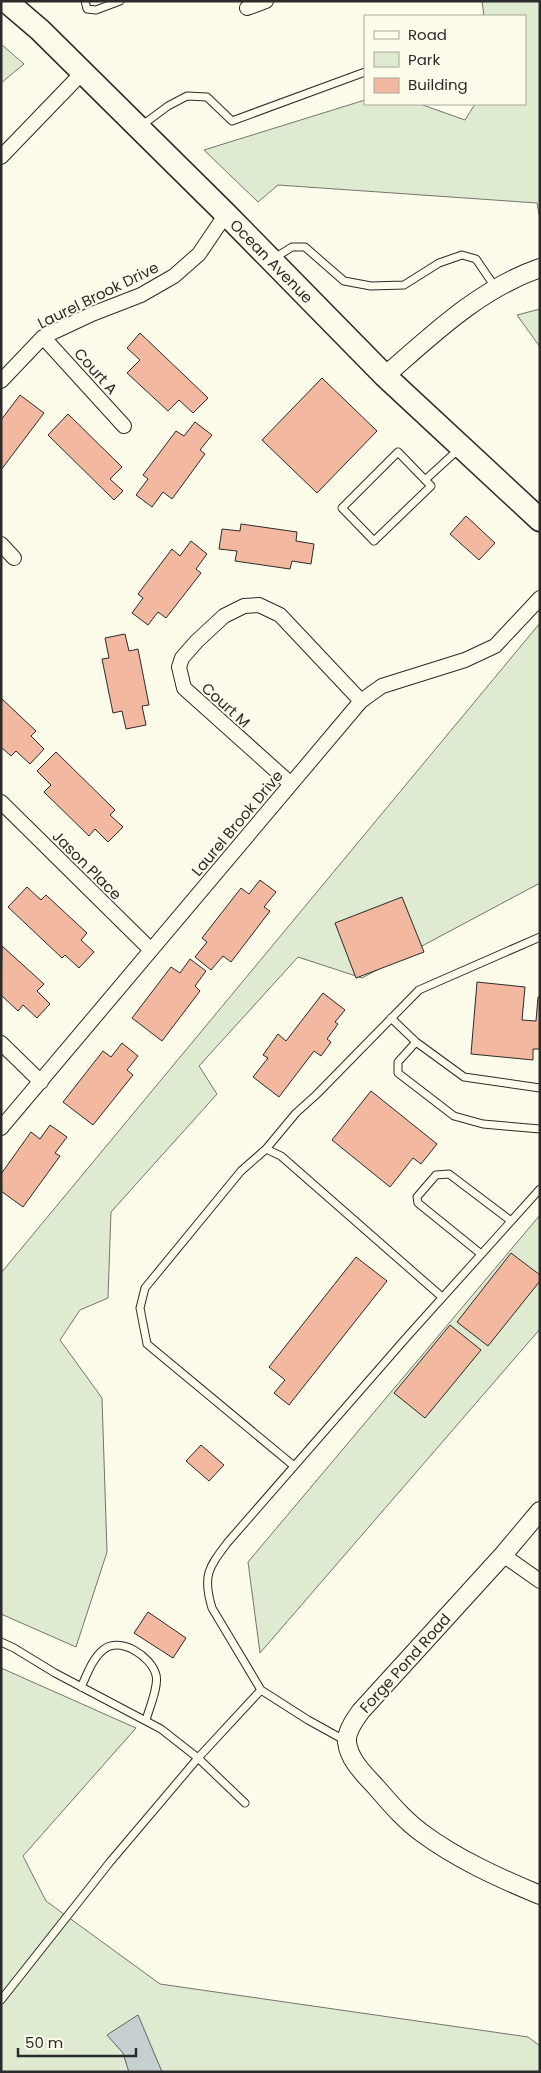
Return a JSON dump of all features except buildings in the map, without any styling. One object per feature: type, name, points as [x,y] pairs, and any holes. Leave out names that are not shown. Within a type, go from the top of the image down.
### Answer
[{"type":"main road","name":"Ocean Avenue","points":[[6,1],[83,72],[272,260],[385,376],[540,520]]},
{"type":"street","points":[[247,8],[266,1]]},
{"type":"street","points":[[1,157],[83,72]]},
{"type":"street","name":"Laurel Brook Drive","points":[[1,381],[43,337],[92,314],[141,295],[174,276],[199,254],[226,214]]},
{"type":"street","points":[[385,376],[449,320],[496,287],[540,268]]},
{"type":"street","name":"Court A","points":[[43,337],[124,426]]},
{"type":"street","points":[[1,544],[14,558]]},
{"type":"street","name":"Laurel Brook Drive","points":[[1,1128],[361,701],[382,686],[465,660],[495,646],[540,598]]},
{"type":"street","name":"Court M","points":[[291,784],[184,688],[180,666],[182,658],[196,641],[224,616],[244,606],[259,605],[280,615],[361,701]]},
{"type":"street","name":"Jason Place","points":[[1,802],[151,950]]},
{"type":"street","points":[[1,1043],[41,1082]]},
{"type":"street","name":"Forge Pond Road","points":[[347,1741],[360,1711],[540,1511]]},
{"type":"street","points":[[502,1555],[540,1581]]},
{"type":"street","points":[[347,1741],[352,1756],[361,1770],[420,1832],[450,1852],[540,1896]]},
{"type":"lane","points":[[85,1],[87,9],[96,10],[120,1]]},
{"type":"lane","points":[[138,127],[168,106],[187,96],[207,97],[232,121],[364,72]]},
{"type":"lane","points":[[272,260],[292,247],[305,247],[344,280],[371,286],[404,284],[439,263],[462,255],[476,258],[496,287]]},
{"type":"lane","points":[[425,480],[461,447]]},
{"type":"lane","points":[[398,452],[425,480],[431,486],[374,541],[342,508],[398,452]]},
{"type":"lane","points":[[294,1466],[147,1344],[140,1308],[146,1288],[240,1172],[266,1149],[296,1113],[419,990],[540,937]]},
{"type":"lane","points":[[391,1018],[416,1042],[464,1077],[540,1088]]},
{"type":"lane","points":[[416,1042],[398,1062],[398,1073],[454,1116],[483,1124],[540,1129]]},
{"type":"lane","points":[[266,1149],[281,1156],[442,1298]]},
{"type":"lane","points":[[482,1254],[418,1202],[417,1197],[436,1175],[449,1174],[511,1221]]},
{"type":"lane","points":[[347,1741],[308,1720],[261,1690],[212,1608],[208,1593],[209,1567],[228,1542],[294,1466],[540,1189]]},
{"type":"lane","points":[[1,1642],[161,1728],[198,1758],[245,1803]]},
{"type":"lane","points":[[82,1687],[93,1662],[103,1649],[122,1645],[135,1650],[148,1662],[156,1675],[154,1691],[146,1720]]},
{"type":"lane","points":[[1,2000],[110,1862],[198,1758],[261,1690]]},
{"type":"green space","points":[[482,1],[540,1],[540,220],[537,203],[278,185],[258,202],[204,150],[364,100],[364,105],[423,105],[465,120],[474,105],[526,105],[526,15],[484,15]]},
{"type":"green space","points":[[1,44],[24,64],[1,83]]},
{"type":"green space","points":[[540,309],[540,347],[517,315]]},
{"type":"green space","points":[[540,623],[540,883],[362,978],[298,957],[199,1066],[217,1094],[111,1212],[108,1298],[80,1310],[60,1340],[102,1398],[107,1552],[76,1647],[1,1614],[1,1273]]},
{"type":"green space","points":[[540,1215],[540,1329],[260,1653],[248,1562]]},
{"type":"green space","points":[[1,1668],[136,1728],[23,1856],[46,1901],[160,1984],[528,2037],[540,2046],[540,2072],[162,2072],[138,2015],[107,2035],[123,2053],[129,2072],[1,2072]]},
{"type":"shaded area","points":[[138,2015],[162,2072],[129,2072],[123,2053],[107,2035]]}]
